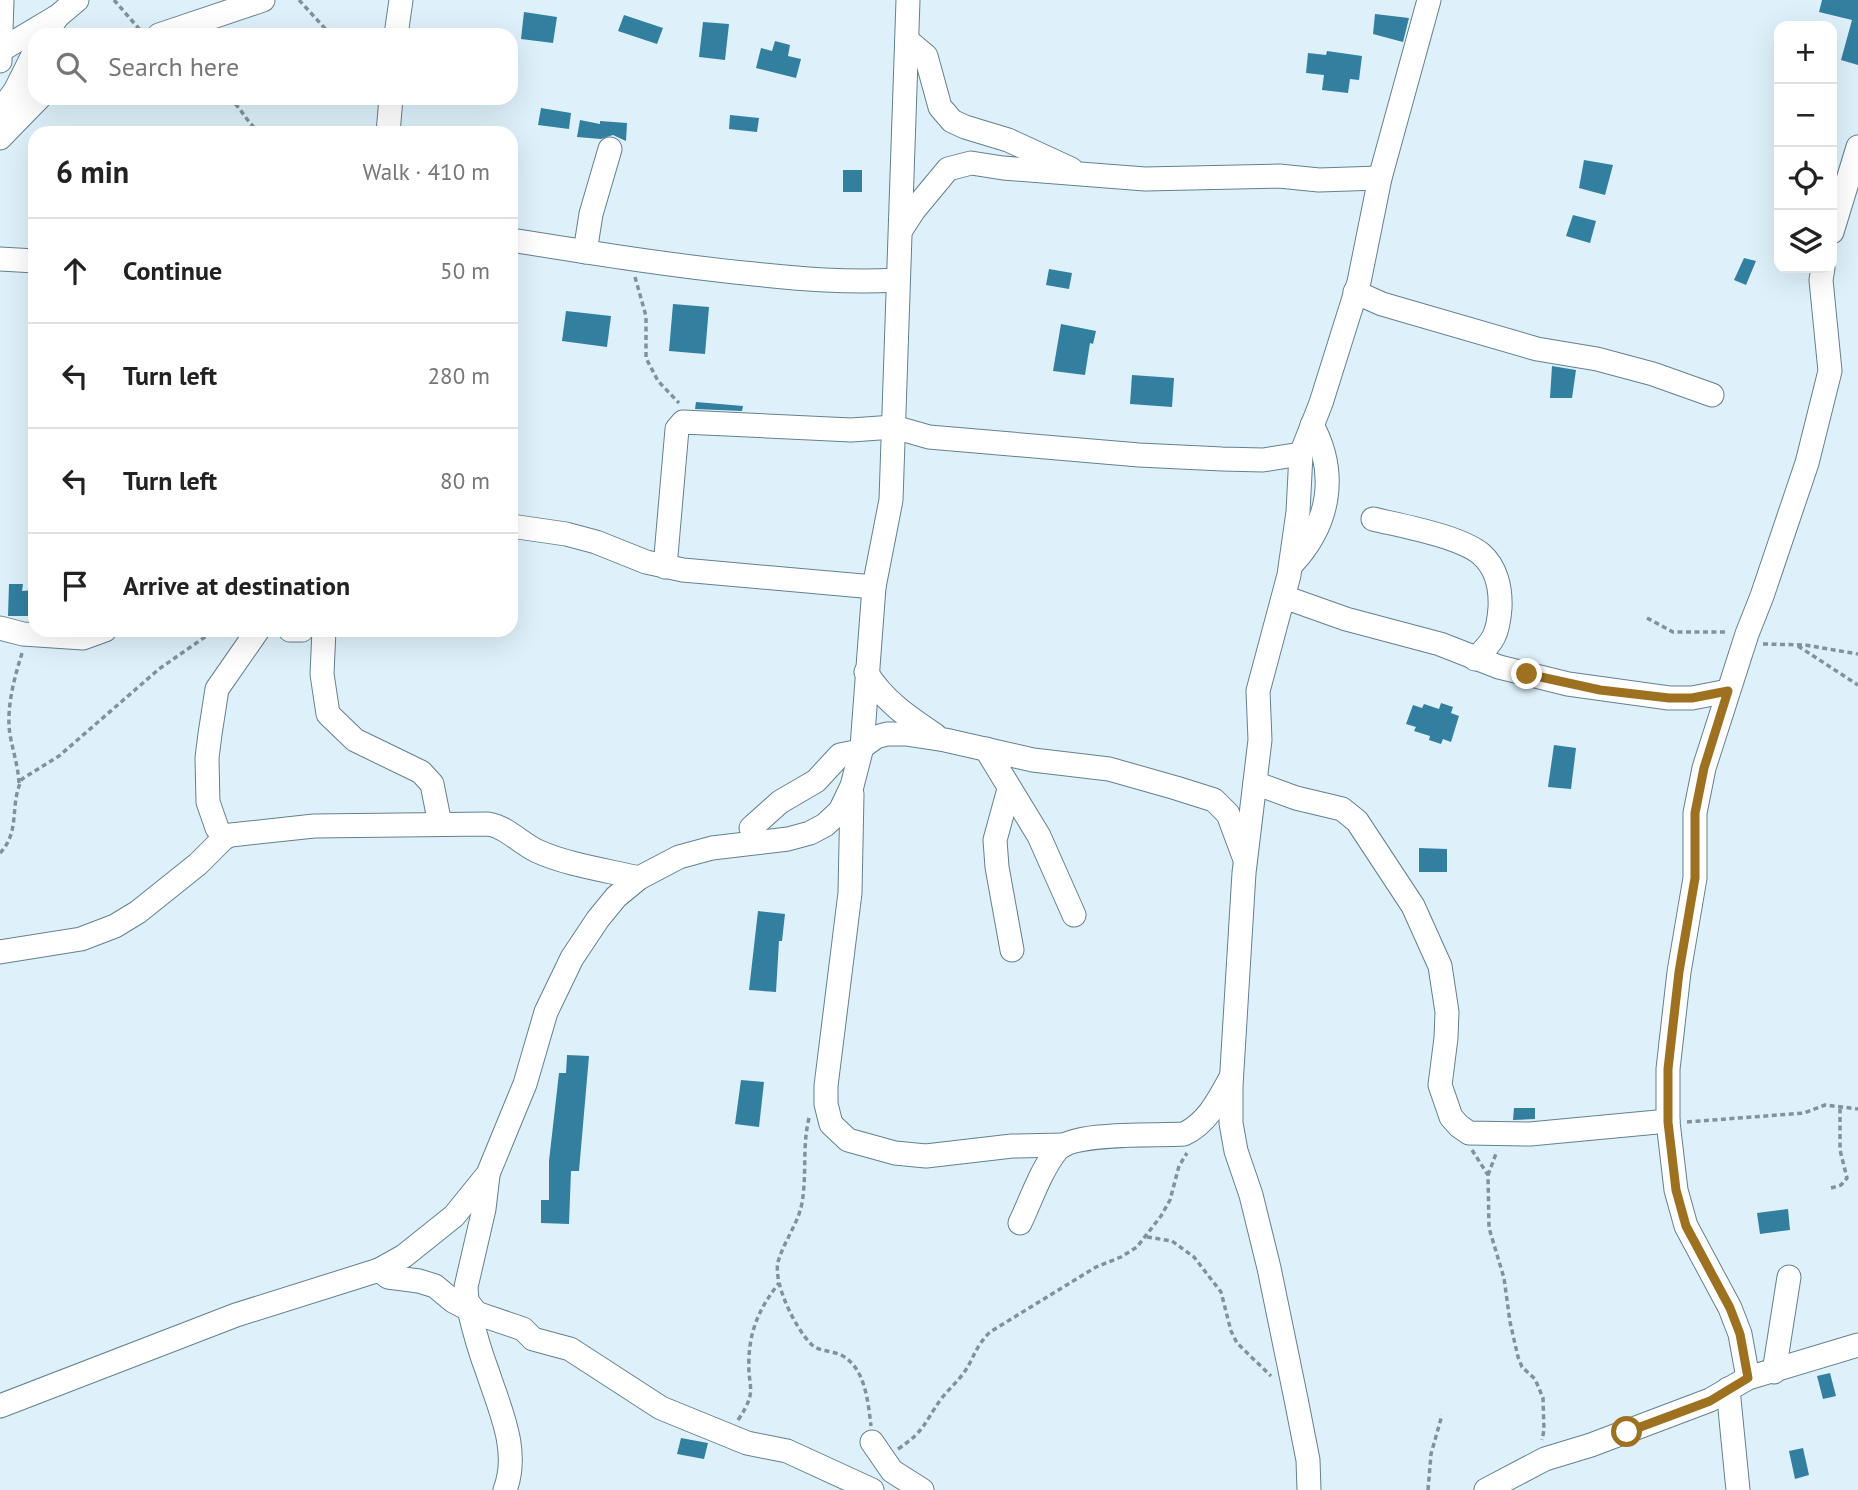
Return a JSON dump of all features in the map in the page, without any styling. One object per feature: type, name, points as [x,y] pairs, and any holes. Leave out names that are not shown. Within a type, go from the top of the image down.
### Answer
[{"type":"street","points":[[0,61],[2,0]]},
{"type":"street","points":[[38,28],[77,0]]},
{"type":"street","points":[[180,28],[263,0]]},
{"type":"street","points":[[397,28],[401,0]]},
{"type":"street","points":[[505,1490],[510,1477],[510,1443],[501,1407],[478,1346],[466,1287],[484,1209],[488,1174],[525,1084],[546,1012],[572,958],[610,904],[639,878],[679,857],[712,848],[788,839],[810,833],[840,811],[852,786],[861,749],[874,587],[891,500],[908,0]]},
{"type":"street","points":[[1309,1490],[1308,1460],[1295,1394],[1263,1244],[1251,1195],[1236,1151],[1231,1123],[1245,860],[1259,740],[1258,691],[1291,566],[1298,512],[1301,454],[1355,292],[1380,178],[1429,0]]},
{"type":"street","points":[[50,28],[58,16]]},
{"type":"street","points":[[1,50],[28,34]]},
{"type":"street","points":[[907,40],[926,56],[940,107],[952,121],[1008,139],[1080,174]]},
{"type":"street","points":[[0,111],[25,87]]},
{"type":"street","points":[[0,138],[32,105]]},
{"type":"street","points":[[389,126],[390,105]]},
{"type":"street","points":[[1837,216],[1858,147]]},
{"type":"street","points":[[585,252],[591,214],[610,149]]},
{"type":"street","points":[[901,230],[948,169],[971,163],[1145,179],[1279,176],[1319,180],[1380,178]]},
{"type":"street","points":[[518,241],[674,266],[823,282],[897,280]]},
{"type":"street","points":[[0,259],[28,261]]},
{"type":"street","points":[[1748,1378],[1740,1334],[1730,1308],[1686,1226],[1676,1190],[1668,1121],[1668,1069],[1679,972],[1695,878],[1695,813],[1704,768],[1745,639],[1807,463],[1830,371],[1822,273]]},
{"type":"street","points":[[1355,292],[1382,304],[1537,349],[1597,359],[1653,374],[1712,395]]},
{"type":"street","points":[[665,567],[677,429],[682,422],[851,430],[894,427],[929,437],[1139,454],[1263,460],[1301,454]]},
{"type":"street","points":[[1291,566],[1316,533],[1328,485],[1327,462],[1322,443],[1312,425]]},
{"type":"street","points":[[1373,519],[1445,538],[1483,555],[1498,581],[1499,624],[1493,643],[1475,659]]},
{"type":"street","points":[[518,527],[586,540],[665,567],[701,573],[874,587]]},
{"type":"street","points":[[1284,597],[1346,619],[1440,644],[1475,659],[1600,690],[1669,698],[1692,698],[1728,691]]},
{"type":"street","points":[[0,628],[28,635]]},
{"type":"street","points":[[65,637],[86,637]]},
{"type":"street","points":[[224,838],[217,828],[208,802],[209,734],[217,689],[253,637]]},
{"type":"street","points":[[324,637],[322,674],[328,714],[355,740],[421,772],[432,785],[440,824]]},
{"type":"street","points":[[866,672],[884,698],[941,739]]},
{"type":"street","points":[[760,842],[751,828],[758,819],[780,802],[809,786],[840,755],[861,749],[876,737],[887,734],[941,739],[1033,760],[1109,769],[1204,796],[1214,800],[1228,814],[1245,860]]},
{"type":"street","points":[[986,749],[1040,836],[1074,915]]},
{"type":"street","points":[[1255,783],[1296,798],[1342,810],[1357,821],[1413,906],[1440,966],[1445,1000],[1446,1038],[1440,1085],[1451,1117],[1465,1130],[1469,1133],[1530,1134],[1668,1121]]},
{"type":"street","points":[[852,786],[850,893],[826,1086],[826,1104],[831,1124],[848,1140],[895,1153],[926,1156],[1012,1146],[1064,1145]]},
{"type":"street","points":[[1009,789],[995,840],[997,867],[1012,950]]},
{"type":"street","points":[[0,953],[81,939],[115,926],[178,881],[210,854],[224,838],[242,833],[314,826],[495,825],[537,851],[639,878]]},
{"type":"street","points":[[1020,1223],[1058,1149],[1071,1141],[1092,1138],[1184,1134],[1197,1128],[1210,1113],[1232,1077]]},
{"type":"street","points":[[0,1406],[236,1315],[379,1270],[427,1239],[454,1216],[488,1174]]},
{"type":"street","points":[[379,1270],[388,1277],[435,1286],[472,1311],[523,1329],[533,1339],[548,1345],[570,1349],[661,1408],[747,1443],[787,1451],[872,1490]]},
{"type":"street","points":[[1774,1372],[1789,1276]]},
{"type":"street","points":[[1486,1490],[1538,1463],[1700,1405],[1748,1378],[1858,1345]]},
{"type":"street","points":[[1728,1389],[1738,1490]]},
{"type":"street","points":[[878,1450],[892,1471],[922,1490]]},
{"type":"path","points":[[114,0],[139,28]]},
{"type":"path","points":[[299,0],[325,28]]},
{"type":"path","points":[[237,105],[253,126]]},
{"type":"path","points":[[631,259],[646,316],[645,351],[648,364],[666,390],[698,421]]},
{"type":"path","points":[[1647,618],[1673,632],[1718,631],[1745,639],[1858,654]]},
{"type":"path","points":[[0,853],[11,838],[19,785],[10,716],[16,673],[28,637]]},
{"type":"path","points":[[19,785],[22,779],[59,756],[88,733],[159,669],[205,637]]},
{"type":"path","points":[[1797,645],[1858,685]]},
{"type":"path","points":[[1668,1121],[1804,1113],[1821,1106],[1858,1109]]},
{"type":"path","points":[[1831,1188],[1841,1185],[1847,1178],[1840,1150],[1840,1106]]},
{"type":"path","points":[[812,1107],[804,1144],[805,1181],[802,1205],[778,1263],[779,1283],[797,1326],[810,1344],[841,1355],[854,1364],[868,1403],[878,1450],[919,1434],[939,1403],[964,1373],[977,1345],[990,1332],[1096,1267],[1137,1247],[1147,1237],[1170,1200],[1179,1166],[1192,1147]]},
{"type":"path","points":[[1465,1130],[1473,1156],[1488,1175],[1489,1228],[1504,1278],[1518,1357],[1522,1367],[1535,1379],[1543,1398],[1544,1430],[1538,1463]]},
{"type":"path","points":[[1147,1237],[1172,1241],[1194,1258],[1220,1292],[1237,1343],[1268,1374],[1295,1394]]},
{"type":"path","points":[[730,1436],[751,1398],[748,1359],[753,1327],[767,1298],[779,1283]]},
{"type":"path","points":[[1427,1490],[1431,1454],[1442,1415]]},
{"type":"building","points":[[1822,0],[1858,0],[1858,65],[1841,60],[1852,20],[1819,12]]},
{"type":"building","points":[[524,12],[557,17],[553,43],[521,39]]},
{"type":"building","points":[[1375,14],[1409,18],[1403,42],[1373,34]]},
{"type":"building","points":[[624,15],[663,28],[657,44],[618,31]]},
{"type":"building","points":[[703,22],[729,24],[725,60],[699,57]]},
{"type":"building","points":[[775,41],[790,45],[788,56],[801,59],[796,78],[756,68],[761,48],[772,51]]},
{"type":"building","points":[[1327,51],[1362,56],[1359,80],[1350,79],[1348,93],[1322,90],[1324,75],[1306,73],[1308,53],[1326,55]]},
{"type":"building","points":[[541,108],[571,113],[569,129],[538,125]]},
{"type":"building","points":[[730,115],[759,118],[757,132],[729,129]]},
{"type":"building","points":[[580,120],[600,124],[600,121],[627,123],[626,141],[613,135],[601,139],[577,137]]},
{"type":"building","points":[[1584,160],[1613,165],[1605,195],[1579,188]]},
{"type":"building","points":[[843,170],[862,170],[862,192],[843,192]]},
{"type":"building","points":[[1573,215],[1596,221],[1590,243],[1566,236]]},
{"type":"building","points":[[1744,258],[1756,261],[1746,285],[1734,280]]},
{"type":"building","points":[[1049,269],[1072,273],[1069,289],[1046,285]]},
{"type":"building","points":[[673,304],[709,307],[705,354],[669,351]]},
{"type":"building","points":[[566,311],[611,316],[607,347],[562,341]]},
{"type":"building","points":[[1061,324],[1096,331],[1093,344],[1090,343],[1085,375],[1053,371]]},
{"type":"building","points":[[1552,366],[1576,370],[1572,398],[1550,398]]},
{"type":"building","points":[[1132,375],[1174,378],[1172,407],[1130,404]]},
{"type":"building","points":[[696,402],[743,406],[742,411],[695,409]]},
{"type":"building","points":[[9,584],[23,584],[22,591],[28,591],[28,616],[8,616]]},
{"type":"building","points":[[1441,703],[1453,707],[1451,713],[1459,716],[1451,742],[1443,739],[1441,744],[1429,740],[1430,736],[1414,731],[1416,727],[1406,724],[1413,705],[1422,708],[1424,704],[1439,709]]},
{"type":"building","points":[[1554,745],[1576,748],[1571,789],[1548,787]]},
{"type":"building","points":[[1419,848],[1447,849],[1447,872],[1419,872]]},
{"type":"building","points":[[758,911],[785,914],[782,941],[779,941],[776,992],[749,990]]},
{"type":"building","points":[[567,1055],[589,1056],[579,1171],[571,1171],[569,1224],[541,1223],[541,1200],[549,1200],[549,1161],[559,1073],[566,1073]]},
{"type":"building","points":[[741,1080],[764,1082],[759,1127],[735,1124]]},
{"type":"building","points":[[1514,1108],[1535,1108],[1535,1119],[1513,1120]]},
{"type":"building","points":[[1788,1209],[1790,1230],[1760,1234],[1757,1213]]},
{"type":"building","points":[[1830,1373],[1836,1396],[1823,1399],[1817,1376]]},
{"type":"building","points":[[681,1438],[708,1443],[704,1459],[677,1454]]},
{"type":"building","points":[[1803,1448],[1809,1475],[1795,1479],[1789,1451]]},
{"type":"route","points":[[1527,674],[1600,690],[1669,698],[1692,698],[1728,691],[1704,768],[1695,813],[1695,878],[1679,972],[1668,1069],[1668,1122],[1676,1190],[1686,1226],[1730,1308],[1740,1334],[1748,1378],[1710,1401],[1627,1432]]}]
